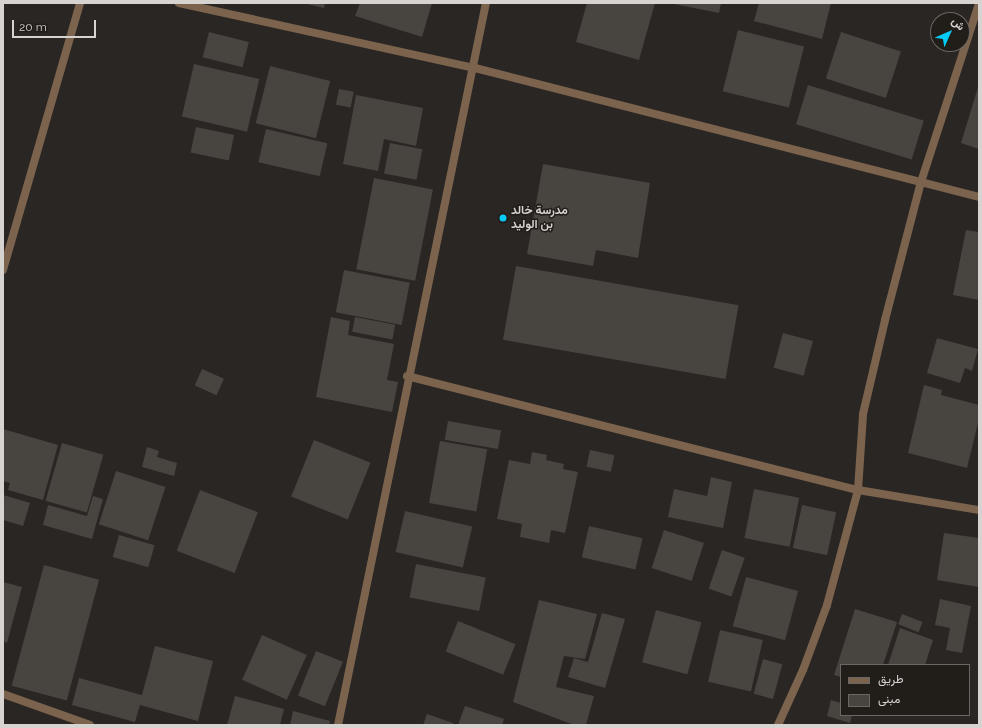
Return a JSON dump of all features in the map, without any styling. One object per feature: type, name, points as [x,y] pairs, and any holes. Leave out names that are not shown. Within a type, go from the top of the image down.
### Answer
[{"type":"street","points":[[3,270],[80,3]]},
{"type":"street","points":[[179,3],[475,68],[979,197]]},
{"type":"street","points":[[338,725],[407,376],[475,68],[486,3]]},
{"type":"street","points":[[778,725],[803,670],[827,605],[858,490],[863,414],[921,182],[978,3]]},
{"type":"street","points":[[407,376],[858,490],[979,510]]},
{"type":"street","points":[[3,694],[90,725]]},
{"type":"building","points":[[303,3],[325,3],[324,8]]},
{"type":"building","points":[[360,3],[432,3],[422,37],[355,16]]},
{"type":"building","points":[[587,3],[655,3],[639,60],[576,42]]},
{"type":"building","points":[[669,3],[721,3],[719,13]]},
{"type":"building","points":[[759,3],[831,3],[822,39],[754,21]]},
{"type":"building","points":[[738,30],[804,46],[789,108],[723,91]]},
{"type":"building","points":[[209,32],[249,42],[242,67],[203,57]]},
{"type":"building","points":[[841,32],[901,51],[886,98],[826,79]]},
{"type":"building","points":[[194,64],[259,79],[247,132],[182,117]]},
{"type":"building","points":[[270,66],[330,81],[316,138],[256,123]]},
{"type":"building","points":[[979,84],[979,149],[961,143]]},
{"type":"building","points":[[808,85],[924,120],[912,160],[796,124]]},
{"type":"building","points":[[339,89],[354,92],[351,108],[336,105]]},
{"type":"building","points":[[356,95],[423,108],[416,146],[384,139],[378,171],[343,164]]},
{"type":"building","points":[[196,127],[234,135],[229,161],[191,152]]},
{"type":"building","points":[[266,129],[327,143],[320,176],[258,162]]},
{"type":"building","points":[[390,143],[422,149],[416,180],[384,173]]},
{"type":"building","points":[[543,164],[650,183],[638,258],[596,250],[593,266],[527,254]]},
{"type":"building","points":[[374,178],[433,189],[415,281],[356,269]]},
{"type":"building","points":[[966,230],[979,232],[979,300],[953,295]]},
{"type":"building","points":[[516,266],[739,305],[726,379],[503,340]]},
{"type":"building","points":[[344,270],[410,283],[402,325],[336,312]]},
{"type":"building","points":[[331,317],[350,321],[348,335],[394,344],[387,380],[398,382],[392,412],[316,397]]},
{"type":"building","points":[[355,317],[395,325],[392,340],[352,332]]},
{"type":"building","points":[[783,333],[813,341],[804,376],[774,368]]},
{"type":"building","points":[[937,338],[978,349],[972,371],[965,368],[960,383],[927,373]]},
{"type":"building","points":[[202,369],[224,379],[217,395],[195,385]]},
{"type":"building","points":[[924,385],[942,390],[941,395],[979,405],[979,419],[967,468],[908,453]]},
{"type":"building","points":[[448,421],[501,430],[498,449],[445,440]]},
{"type":"building","points":[[3,429],[58,445],[43,500],[8,490],[10,483],[3,481]]},
{"type":"building","points":[[314,440],[371,463],[348,519],[291,497]]},
{"type":"building","points":[[440,441],[487,449],[476,511],[429,503]]},
{"type":"building","points":[[62,443],[103,455],[87,513],[45,501]]},
{"type":"building","points":[[147,447],[159,451],[157,457],[177,463],[174,476],[142,467]]},
{"type":"building","points":[[590,450],[614,455],[611,472],[586,467]]},
{"type":"building","points":[[532,452],[547,455],[546,460],[564,464],[563,469],[578,472],[565,533],[551,530],[549,543],[520,537],[522,524],[497,519],[509,460],[530,464]]},
{"type":"building","points":[[116,471],[165,487],[148,540],[99,524]]},
{"type":"building","points":[[711,477],[732,482],[723,528],[668,517],[674,489],[707,496]]},
{"type":"building","points":[[754,489],[799,498],[790,547],[744,538]]},
{"type":"building","points":[[200,490],[258,512],[235,573],[177,551]]},
{"type":"building","points":[[3,495],[30,503],[23,526],[3,520]]},
{"type":"building","points":[[93,496],[103,499],[92,539],[43,525],[48,505],[87,516]]},
{"type":"building","points":[[802,505],[836,512],[827,555],[793,548]]},
{"type":"building","points":[[405,511],[472,527],[463,567],[396,552]]},
{"type":"building","points":[[589,526],[643,538],[635,570],[582,557]]},
{"type":"building","points":[[664,530],[704,543],[692,581],[652,568]]},
{"type":"building","points":[[944,533],[979,538],[979,587],[937,580]]},
{"type":"building","points":[[119,535],[155,545],[148,567],[113,557]]},
{"type":"building","points":[[722,550],[745,558],[731,597],[709,589]]},
{"type":"building","points":[[416,564],[486,578],[479,611],[410,597]]},
{"type":"building","points":[[44,565],[99,580],[67,700],[12,686]]},
{"type":"building","points":[[746,577],[798,591],[785,640],[733,626]]},
{"type":"building","points":[[3,582],[22,587],[7,643],[3,641]]},
{"type":"building","points":[[940,599],[971,606],[962,653],[946,650],[950,628],[935,625]]},
{"type":"building","points":[[539,600],[597,614],[585,659],[564,656],[556,687],[594,696],[586,725],[574,725],[513,702]]},
{"type":"building","points":[[855,609],[897,622],[883,664],[840,664],[840,677],[834,675]]},
{"type":"building","points":[[656,610],[701,622],[687,674],[642,662]]},
{"type":"building","points":[[602,613],[625,619],[605,688],[568,677],[574,658],[588,662]]},
{"type":"building","points":[[902,614],[923,622],[919,632],[898,624]]},
{"type":"building","points":[[458,621],[515,644],[503,675],[446,652]]},
{"type":"building","points":[[900,628],[933,640],[925,664],[888,664]]},
{"type":"building","points":[[720,630],[763,640],[751,692],[708,682]]},
{"type":"building","points":[[262,635],[307,655],[287,700],[242,680]]},
{"type":"building","points":[[155,646],[213,661],[198,721],[140,705],[135,722],[72,705],[79,678],[142,695]]},
{"type":"building","points":[[316,651],[343,662],[325,706],[298,696]]},
{"type":"building","points":[[763,659],[782,664],[773,699],[754,694]]},
{"type":"building","points":[[235,696],[284,709],[280,725],[227,725]]},
{"type":"building","points":[[831,700],[840,703],[840,716],[852,716],[850,723],[827,716]]},
{"type":"building","points":[[465,706],[504,719],[502,725],[458,725]]},
{"type":"building","points":[[293,711],[330,721],[329,725],[290,725]]},
{"type":"building","points":[[427,714],[453,723],[453,725],[423,725]]},
{"type":"place","name":"مدرسة خالد بن الوليد","points":[[503,218]]}]
